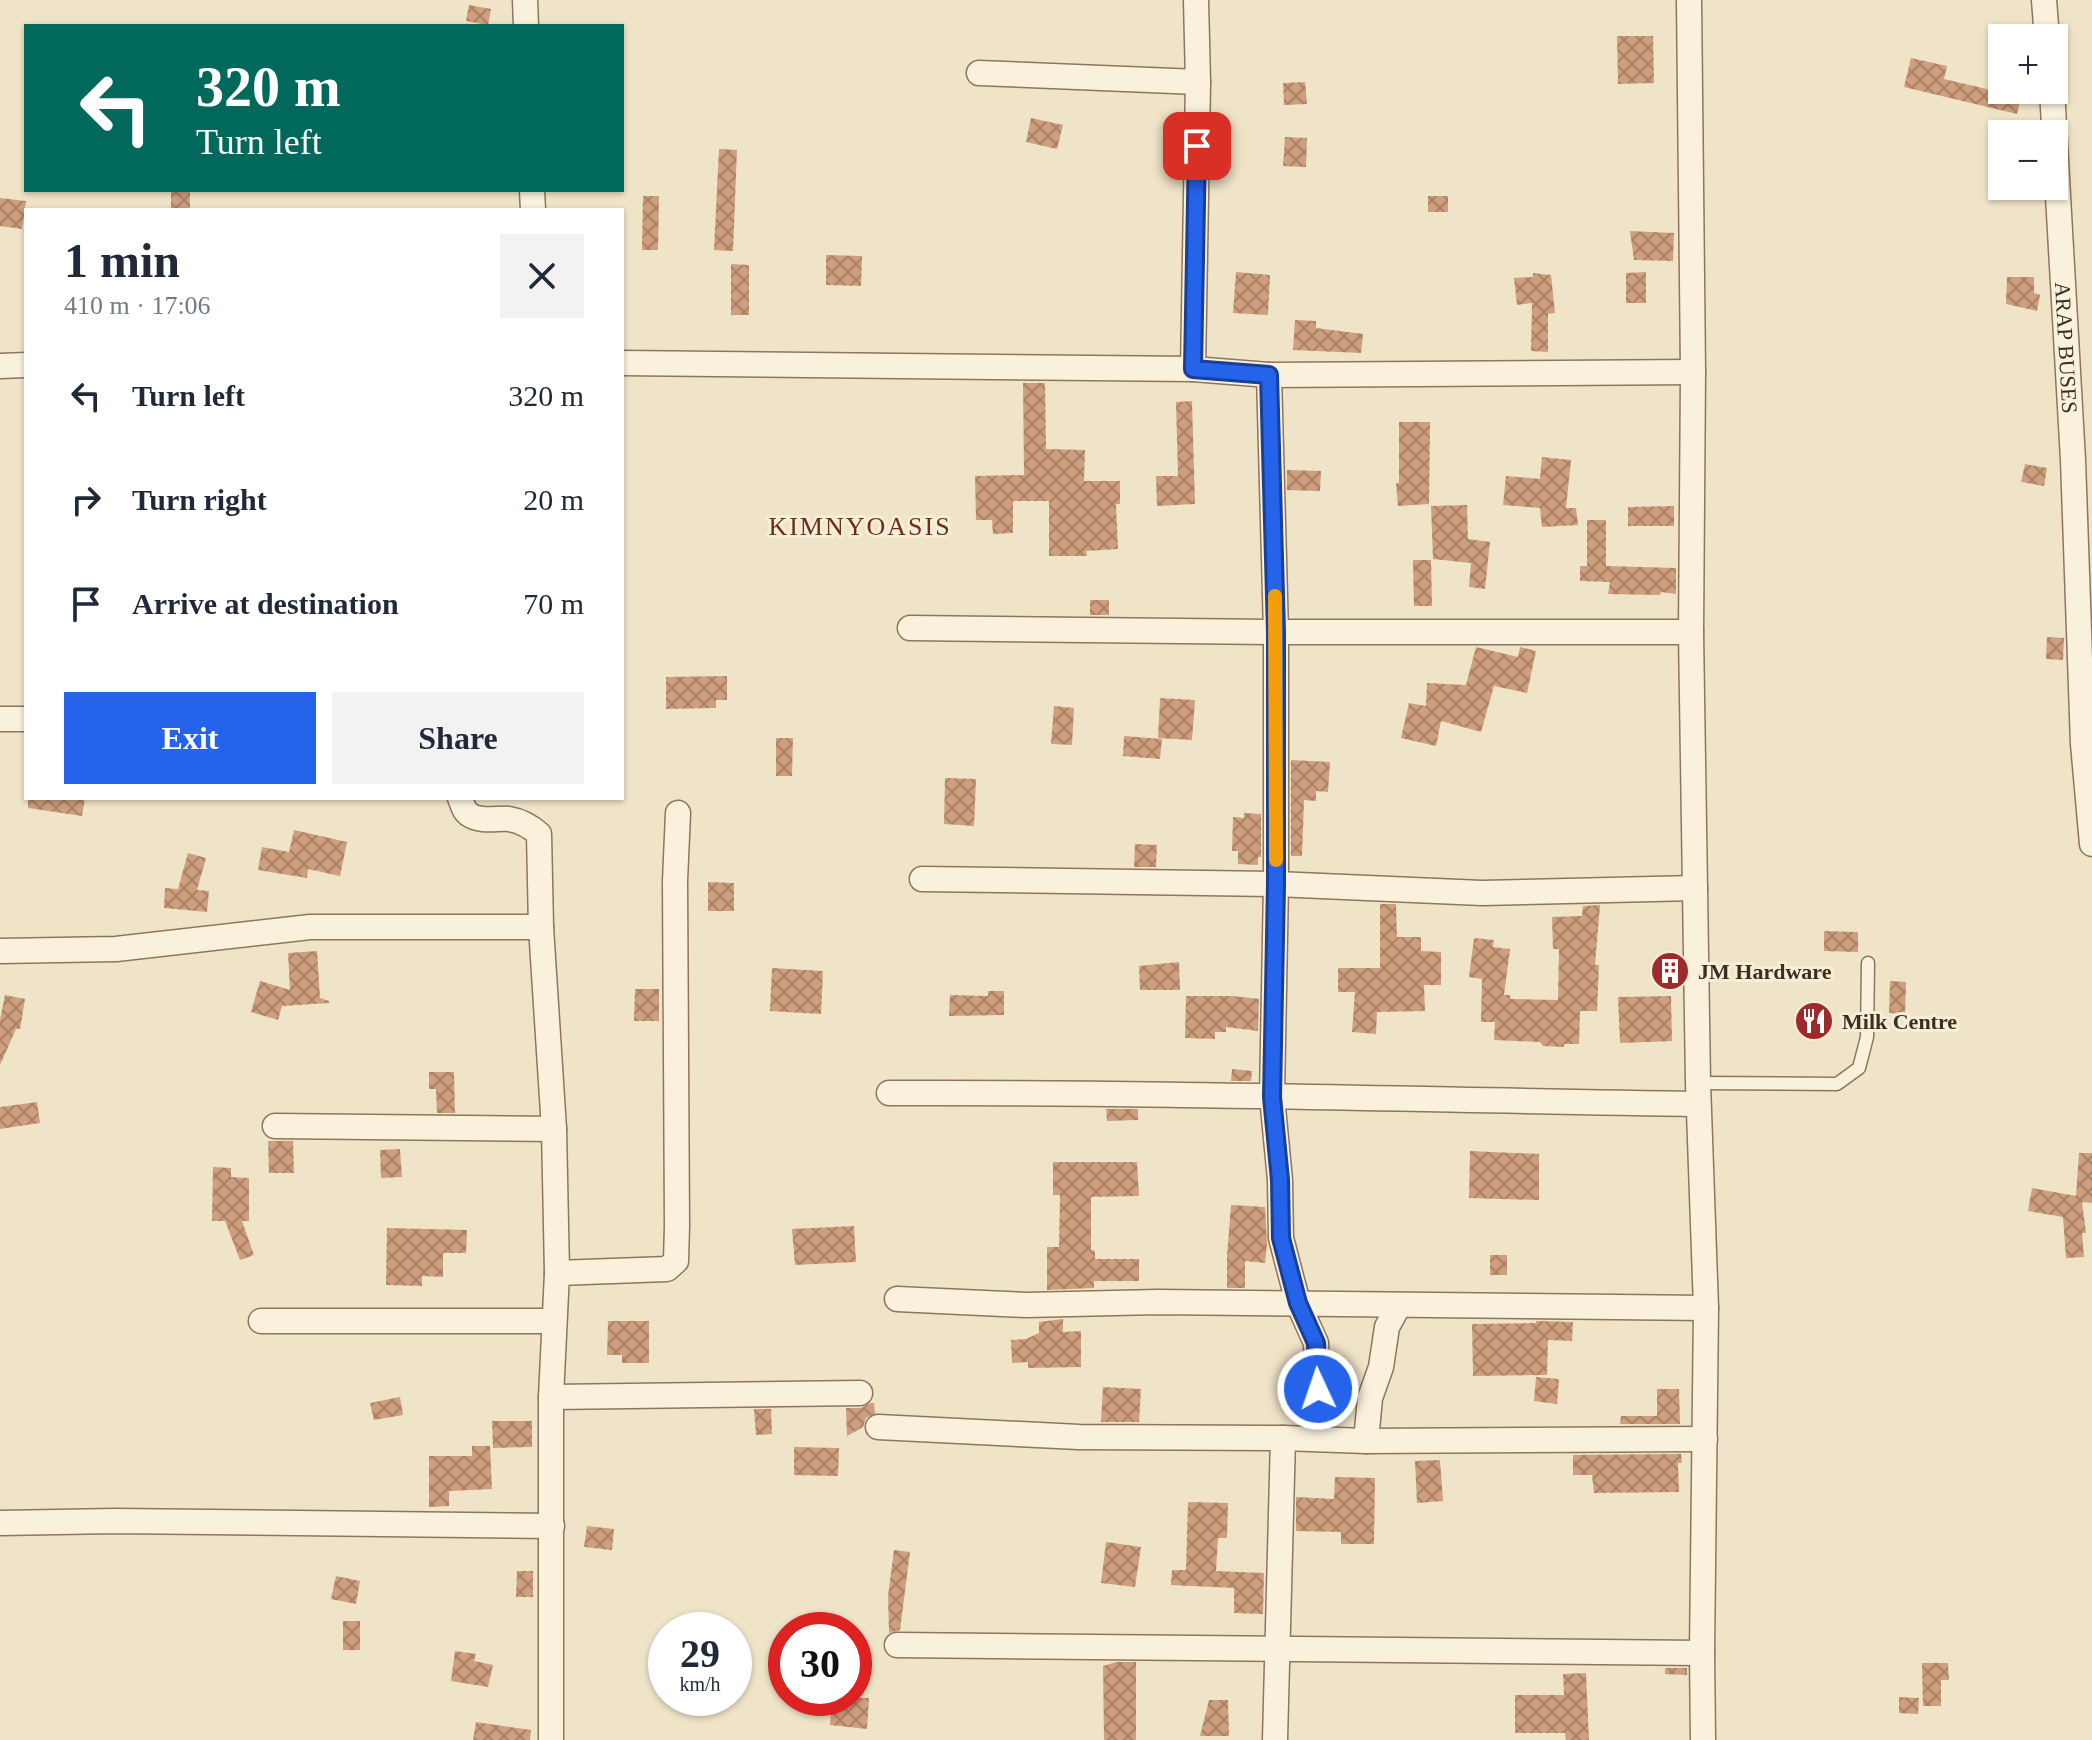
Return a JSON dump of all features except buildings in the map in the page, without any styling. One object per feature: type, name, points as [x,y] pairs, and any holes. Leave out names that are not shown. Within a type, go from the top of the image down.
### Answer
[{"type":"street","points":[[525,0],[526,24]]},
{"type":"street","points":[[1193,369],[1198,82],[1196,0]]},
{"type":"street","points":[[1689,0],[1693,372],[1691,632],[1698,1093],[1706,1308],[1703,1740]]},
{"type":"street","points":[[2044,0],[2046,24]]},
{"type":"street","points":[[979,73],[1198,82]]},
{"type":"street","name":"ARAP BUSES","points":[[2053,104],[2073,460],[2083,744],[2092,844]]},
{"type":"street","points":[[624,363],[1193,369],[1269,375],[1693,372]]},
{"type":"street","points":[[0,366],[24,365]]},
{"type":"street","points":[[1269,375],[1276,632],[1272,1097],[1280,1180],[1281,1238],[1298,1303],[1316,1343],[1317,1439]]},
{"type":"street","points":[[910,628],[1691,632]]},
{"type":"street","points":[[0,719],[24,719]]},
{"type":"street","points":[[461,800],[470,816],[513,819],[539,834],[541,927],[554,1129],[557,1273],[551,1397],[551,1740]]},
{"type":"street","points":[[557,1273],[667,1269],[676,1261],[675,881],[678,813]]},
{"type":"street","points":[[922,879],[1276,884],[1482,893],[1695,888]]},
{"type":"street","points":[[0,951],[116,949],[310,927],[541,927]]},
{"type":"street","points":[[889,1093],[1083,1092],[1272,1097],[1698,1093]]},
{"type":"street","points":[[275,1126],[554,1129]]},
{"type":"street","points":[[897,1299],[1026,1305],[1158,1302],[1706,1308]]},
{"type":"street","points":[[1366,1441],[1370,1398],[1381,1367],[1387,1327],[1399,1305]]},
{"type":"street","points":[[261,1321],[554,1321]]},
{"type":"street","points":[[551,1397],[860,1393]]},
{"type":"street","points":[[878,1427],[1079,1437],[1366,1441],[1705,1439]]},
{"type":"street","points":[[1275,1740],[1283,1438]]},
{"type":"street","points":[[0,1523],[115,1521],[552,1526]]},
{"type":"street","points":[[897,1645],[1702,1653]]},
{"type":"lane","points":[[1698,1093],[1837,1084],[1859,1068],[1867,1037],[1868,963]]},
{"type":"slow traffic","points":[[1275,596],[1276,860]]},
{"type":"place","name":"JM Hardware","points":[[1670,971]]},
{"type":"place","name":"Milk Centre","points":[[1814,1021]]},
{"type":"district","name":"KIMNYOASIS","points":[[860,526]]},
{"type":"route","points":[[1197,146],[1193,369],[1269,375],[1276,632],[1272,1097],[1280,1180],[1281,1238],[1298,1303],[1316,1343],[1318,1389]]}]
